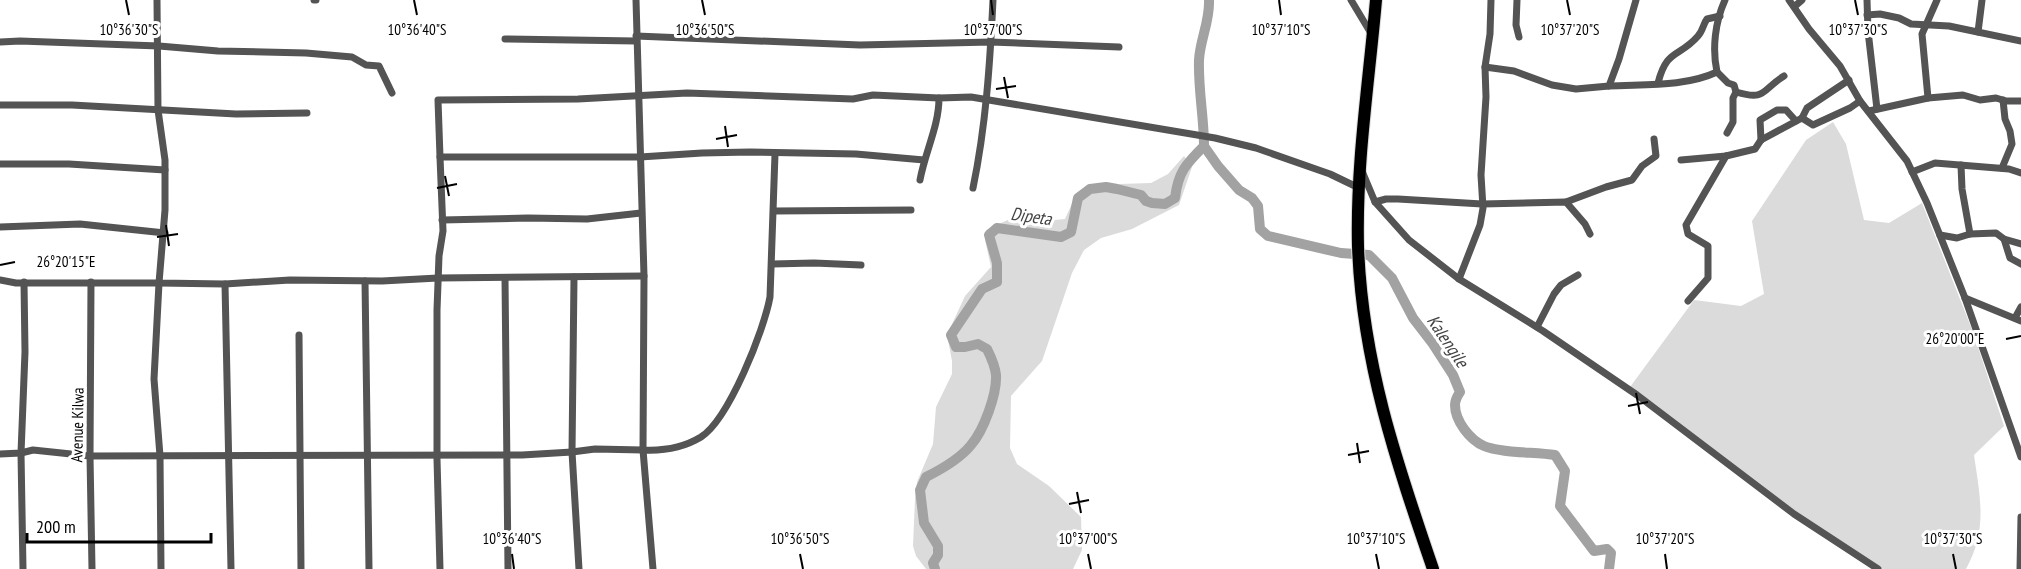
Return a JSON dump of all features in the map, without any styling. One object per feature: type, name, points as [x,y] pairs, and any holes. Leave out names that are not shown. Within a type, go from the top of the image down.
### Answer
[{"type":"highway","points":[[1376,0],[1359,188],[1358,245],[1367,344],[1398,465],[1433,569]]},
{"type":"street","points":[[158,0],[158,110],[165,170],[164,233],[154,379],[160,456],[161,569]]},
{"type":"street","points":[[636,0],[644,276],[643,450],[653,569]]},
{"type":"street","points":[[973,188],[982,144],[987,99],[993,0]]},
{"type":"street","points":[[1351,0],[1373,37]]},
{"type":"street","points":[[1459,279],[1480,225],[1481,160],[1486,97],[1485,67],[1490,34],[1491,0]]},
{"type":"street","points":[[1517,0],[1516,25],[1519,37]]},
{"type":"street","points":[[1609,86],[1636,0]]},
{"type":"street","points":[[1725,0],[1714,55],[1717,72],[1734,85],[1736,92],[1732,98],[1734,122],[1727,133]]},
{"type":"street","points":[[1789,0],[1849,80],[1860,101],[1907,161],[1965,298],[2021,457]]},
{"type":"street","points":[[1795,6],[1802,0]]},
{"type":"street","points":[[1867,0],[1877,109]]},
{"type":"street","points":[[1928,98],[1922,34],[1937,0]]},
{"type":"street","points":[[1977,32],[1982,0]]},
{"type":"street","points":[[1867,15],[1880,14],[1899,18],[1911,24],[1949,26],[2021,40]]},
{"type":"street","points":[[1658,83],[1662,67],[1667,60],[1698,36],[1707,19],[1720,16]]},
{"type":"street","points":[[505,39],[636,38],[860,45],[991,42],[1119,47]]},
{"type":"street","points":[[0,42],[159,46],[352,57],[366,65],[379,66],[392,93]]},
{"type":"street","points":[[1485,67],[1514,71],[1552,85],[1576,89],[1703,78],[1717,72]]},
{"type":"street","points":[[1736,92],[1749,96],[1760,95],[1784,76]]},
{"type":"street","points":[[1681,160],[1726,156],[1755,149],[1761,140],[1799,120],[1807,108],[1849,80]]},
{"type":"street","points":[[440,569],[437,454],[438,278],[442,220],[438,100],[687,93],[853,99],[873,95],[971,97],[1215,138],[1256,148],[1330,174],[1359,188]]},
{"type":"street","points":[[1869,111],[1928,98],[1963,95],[1980,100],[1995,98],[2021,101]]},
{"type":"street","points":[[920,180],[937,120],[939,98]]},
{"type":"street","points":[[2002,168],[2012,144],[2003,100]]},
{"type":"street","points":[[1761,140],[1760,120],[1777,110],[1786,110],[1799,120],[1813,125],[1851,108],[1860,101]]},
{"type":"street","points":[[0,105],[72,105],[236,114],[307,112]]},
{"type":"street","points":[[1375,202],[1398,199],[1482,204],[1566,202],[1632,180],[1642,166],[1656,156],[1654,139]]},
{"type":"street","points":[[440,157],[640,157],[702,153],[833,153],[902,156],[924,160]]},
{"type":"street","points":[[0,454],[33,450],[90,456],[507,455],[596,449],[643,450],[679,447],[702,436],[718,420],[746,371],[767,310],[772,264],[775,154]]},
{"type":"street","points":[[1473,156],[1481,160]]},
{"type":"street","points":[[1688,301],[1708,278],[1708,246],[1689,234],[1686,225],[1726,156]]},
{"type":"street","points":[[1912,172],[1935,163],[2002,168],[2021,173]]},
{"type":"street","points":[[0,164],[69,164],[165,170]]},
{"type":"street","points":[[1961,165],[1962,189],[1970,234]]},
{"type":"street","points":[[1361,169],[1375,202],[1409,240],[1459,279],[1537,327],[1637,395],[1794,514],[1878,569]]},
{"type":"street","points":[[1566,202],[1585,224],[1590,234]]},
{"type":"street","points":[[774,211],[911,210]]},
{"type":"street","points":[[442,220],[586,219],[641,213]]},
{"type":"street","points":[[0,226],[80,224],[99,228],[164,233]]},
{"type":"street","points":[[1940,235],[1957,238],[1970,234],[1996,233],[2004,239],[2021,244]]},
{"type":"street","points":[[2004,239],[2010,258],[2021,264]]},
{"type":"street","points":[[772,264],[861,265]]},
{"type":"street","points":[[1537,327],[1561,285],[1578,275]]},
{"type":"street","points":[[0,280],[225,284],[290,279],[365,281],[644,276]]},
{"type":"street","points":[[574,277],[572,452],[579,569]]},
{"type":"street","points":[[505,278],[508,569]]},
{"type":"street","points":[[365,281],[369,569]]},
{"type":"street","points":[[23,569],[21,453],[25,352],[24,282]]},
{"type":"street","name":"Avenue Kilwa","points":[[91,282],[92,569]]},
{"type":"street","points":[[225,284],[231,569]]},
{"type":"street","points":[[1965,298],[2018,319],[2021,306]]},
{"type":"street","points":[[299,334],[301,569]]},
{"type":"street","points":[[2020,569],[2021,517]]},
{"type":"shaded area","points":[[1833,122],[1846,144],[1864,220],[1889,223],[1922,203],[1973,332],[2004,426],[1974,455],[1980,499],[1980,526],[1973,554],[1966,569],[1883,569],[1795,511],[1630,387],[1694,300],[1741,306],[1764,294],[1752,221],[1806,140]]},
{"type":"shaded area","points":[[1184,156],[1192,167],[1179,205],[1132,229],[1101,238],[1084,250],[1072,273],[1042,361],[1011,396],[1010,448],[1017,464],[1049,486],[1081,517],[1082,550],[1073,569],[926,569],[916,556],[913,546],[917,482],[933,444],[936,407],[952,374],[947,335],[965,296],[991,267],[985,240],[986,230],[1012,218],[1033,222],[1065,219],[1074,199],[1087,185],[1151,183],[1168,174]]},
{"type":"waterway","name":"Dipeta","points":[[935,569],[933,563],[938,555],[938,546],[924,523],[920,490],[926,477],[956,459],[976,438],[992,402],[996,383],[993,362],[987,349],[978,344],[956,347],[951,335],[982,289],[997,282],[997,263],[989,235],[997,228],[1061,237],[1071,232],[1078,198],[1090,189],[1106,187],[1117,189],[1141,195],[1146,201],[1152,203],[1165,204],[1175,198],[1178,181],[1184,169],[1204,146],[1199,60],[1209,0]]},
{"type":"waterway","name":"Kalengile","points":[[1204,146],[1239,190],[1252,198],[1258,206],[1260,229],[1268,236],[1341,253],[1369,255],[1392,278],[1413,318],[1453,375],[1460,392],[1455,405],[1456,411],[1464,429],[1484,446],[1508,451],[1555,455],[1565,471],[1560,506],[1594,551],[1607,549],[1611,553],[1609,569]]}]
